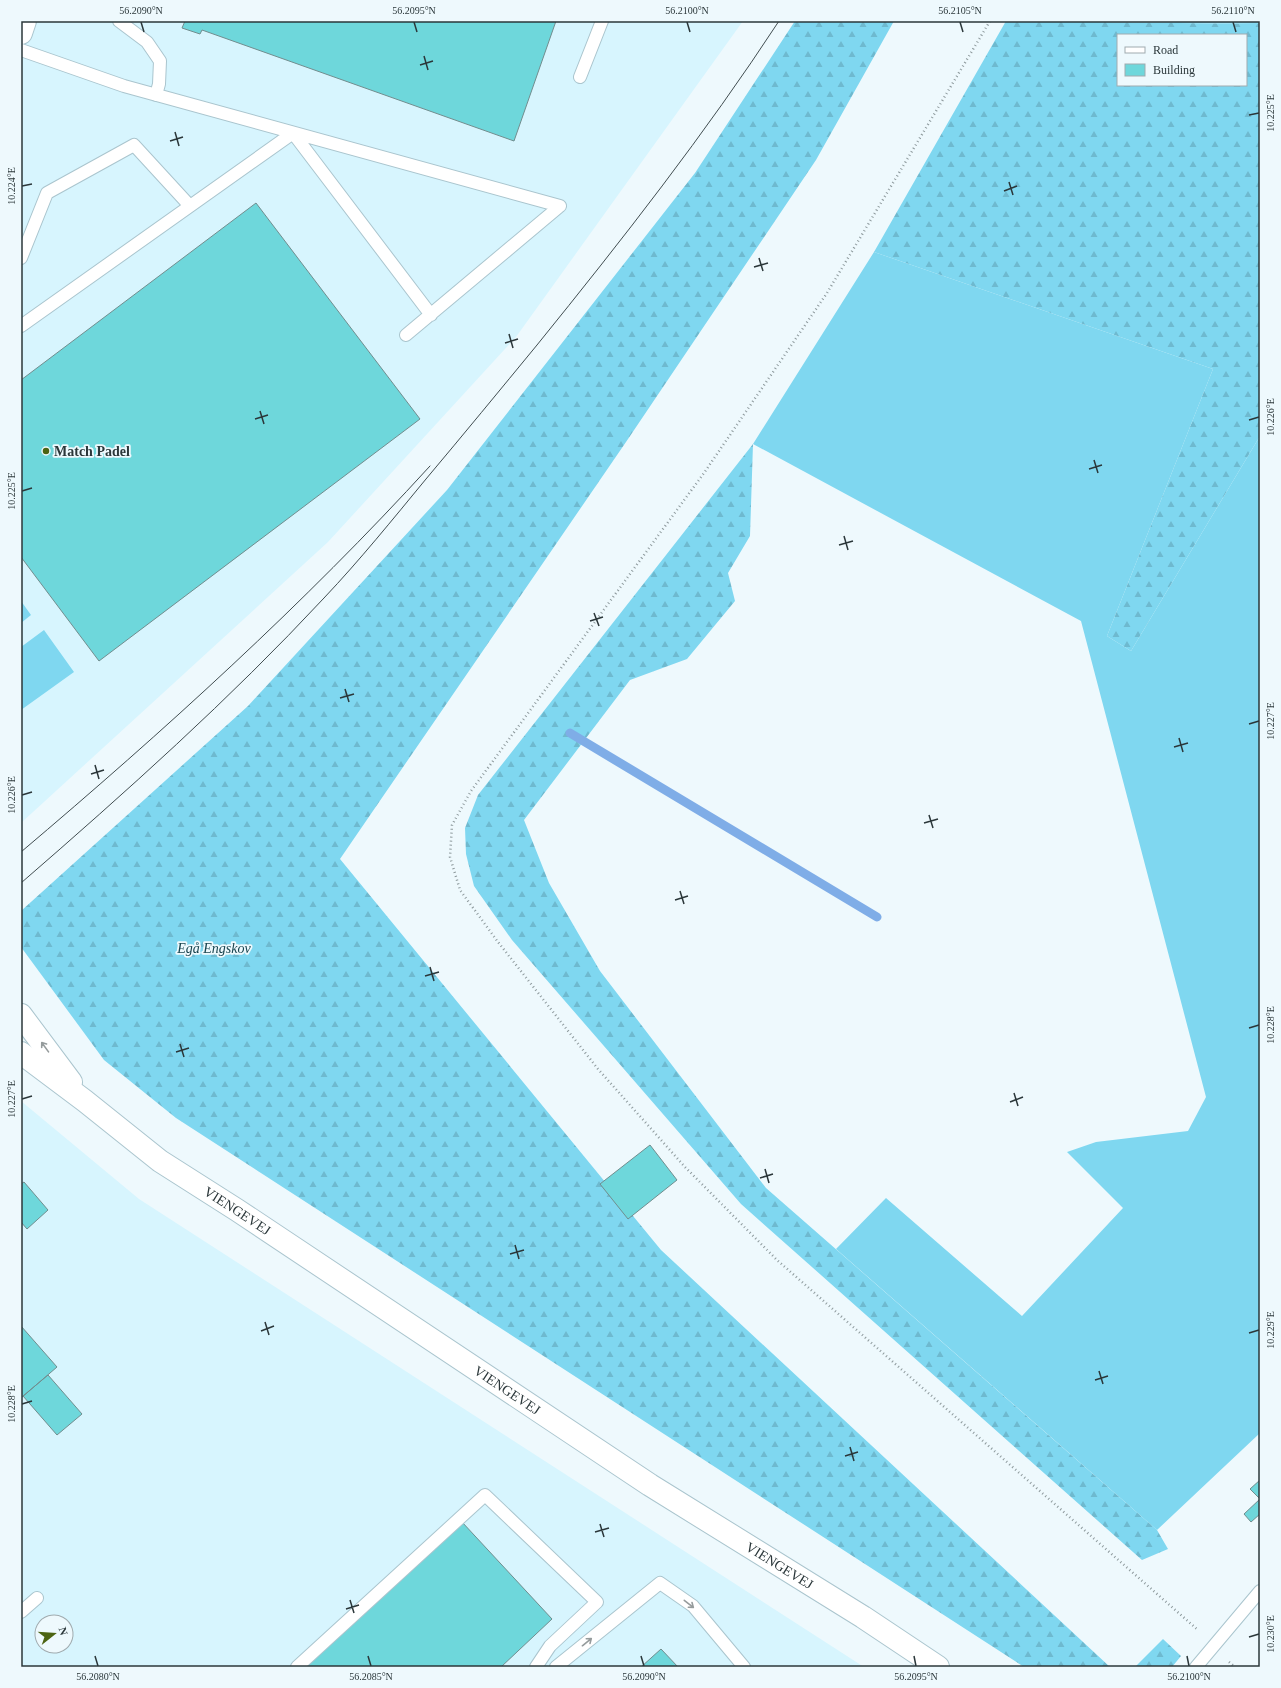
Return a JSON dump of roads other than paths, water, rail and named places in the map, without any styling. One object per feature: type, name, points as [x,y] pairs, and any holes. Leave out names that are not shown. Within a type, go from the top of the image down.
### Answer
[{"type":"street","points":[[21,33],[25,21]]},
{"type":"street","name":"VIENGEVEJ","points":[[21,1015],[85,1101]]},
{"type":"street","name":"VIENGEVEJ","points":[[21,1053],[85,1101],[160,1161],[244,1214],[650,1485],[863,1617],[938,1667]]},
{"type":"lane","points":[[120,21],[147,42],[160,61],[159,84],[156,95]]},
{"type":"lane","points":[[580,77],[602,21]]},
{"type":"lane","points":[[21,50],[124,86],[560,206],[406,335]]},
{"type":"lane","points":[[21,326],[293,133]]},
{"type":"lane","points":[[293,133],[431,315]]},
{"type":"lane","points":[[21,258],[47,193],[134,145],[190,206]]},
{"type":"lane","points":[[297,1667],[485,1495],[597,1602],[550,1646],[536,1667]]},
{"type":"lane","points":[[556,1667],[660,1583],[693,1606],[744,1667]]},
{"type":"lane","points":[[1196,1667],[1260,1591]]},
{"type":"lane","points":[[21,1612],[37,1598]]},
{"type":"waterway","points":[[570,733],[877,917]]},
{"type":"tram line","points":[[21,883],[215,709],[288,636],[350,569],[495,396],[600,266],[722,105],[779,21]]},
{"type":"tram line","points":[[21,852],[128,760],[283,617],[333,568],[430,466]]},
{"type":"place","name":"Match Padel","points":[[46,451]]},
{"type":"park label","name":"Egå Engskov","points":[[214,948]]}]
